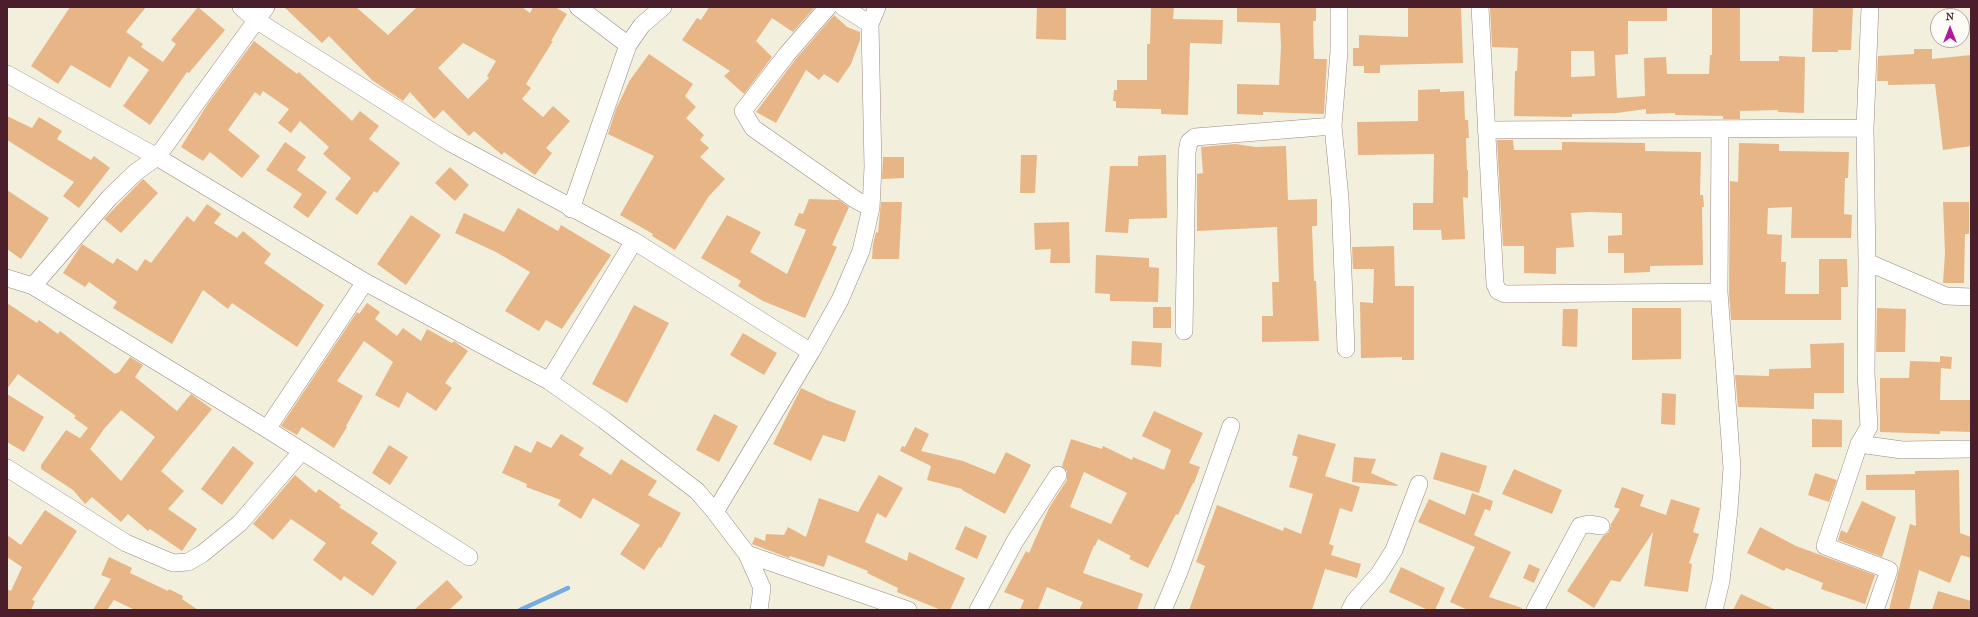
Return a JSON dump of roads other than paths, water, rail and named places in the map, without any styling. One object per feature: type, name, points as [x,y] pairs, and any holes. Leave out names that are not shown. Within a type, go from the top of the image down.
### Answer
[{"type":"street","points":[[241,7],[261,14],[449,142],[571,209],[634,241],[811,352]]},
{"type":"street","points":[[578,7],[628,46]]},
{"type":"street","points":[[571,209],[628,46],[642,25],[663,7]]},
{"type":"street","points":[[828,7],[787,54],[743,111],[752,128],[856,200],[871,208]]},
{"type":"street","points":[[843,7],[870,24]]},
{"type":"street","points":[[715,512],[811,352],[840,300],[861,251],[871,208],[873,167],[870,24],[877,7]]},
{"type":"street","points":[[1339,7],[1339,52],[1333,126],[1340,198],[1346,349]]},
{"type":"street","points":[[1480,7],[1495,284],[1498,291],[1505,294],[1719,292]]},
{"type":"street","points":[[1870,7],[1865,128],[1867,262],[1866,374],[1869,427],[1859,444],[1825,546],[1889,570],[1875,610]]},
{"type":"street","points":[[33,286],[110,196],[136,172],[156,157],[261,14]]},
{"type":"street","points":[[7,74],[156,157],[365,282],[548,381],[604,420],[697,491],[715,512],[747,554],[762,588],[759,610]]},
{"type":"street","points":[[1184,331],[1187,152],[1189,142],[1195,138],[1333,126]]},
{"type":"street","points":[[1486,130],[1865,128]]},
{"type":"street","points":[[1714,610],[1721,581],[1732,468],[1719,292],[1720,129]]},
{"type":"street","points":[[548,381],[634,241]]},
{"type":"street","points":[[1867,262],[1946,296],[1971,297]]},
{"type":"street","points":[[7,278],[33,286],[267,429],[469,558]]},
{"type":"street","points":[[267,429],[365,282]]},
{"type":"street","points":[[1163,610],[1179,572],[1231,426]]},
{"type":"street","points":[[1859,444],[1902,450],[1971,449]]},
{"type":"street","points":[[7,468],[126,543],[173,563],[188,562],[240,523],[302,451]]},
{"type":"street","points":[[978,610],[1015,541],[1058,474]]},
{"type":"street","points":[[1350,610],[1354,602],[1379,574],[1394,550],[1419,484]]},
{"type":"street","points":[[1535,610],[1580,526],[1589,524],[1601,526]]},
{"type":"street","points":[[747,554],[908,610]]},
{"type":"waterway","points":[[520,610],[568,588]]}]
